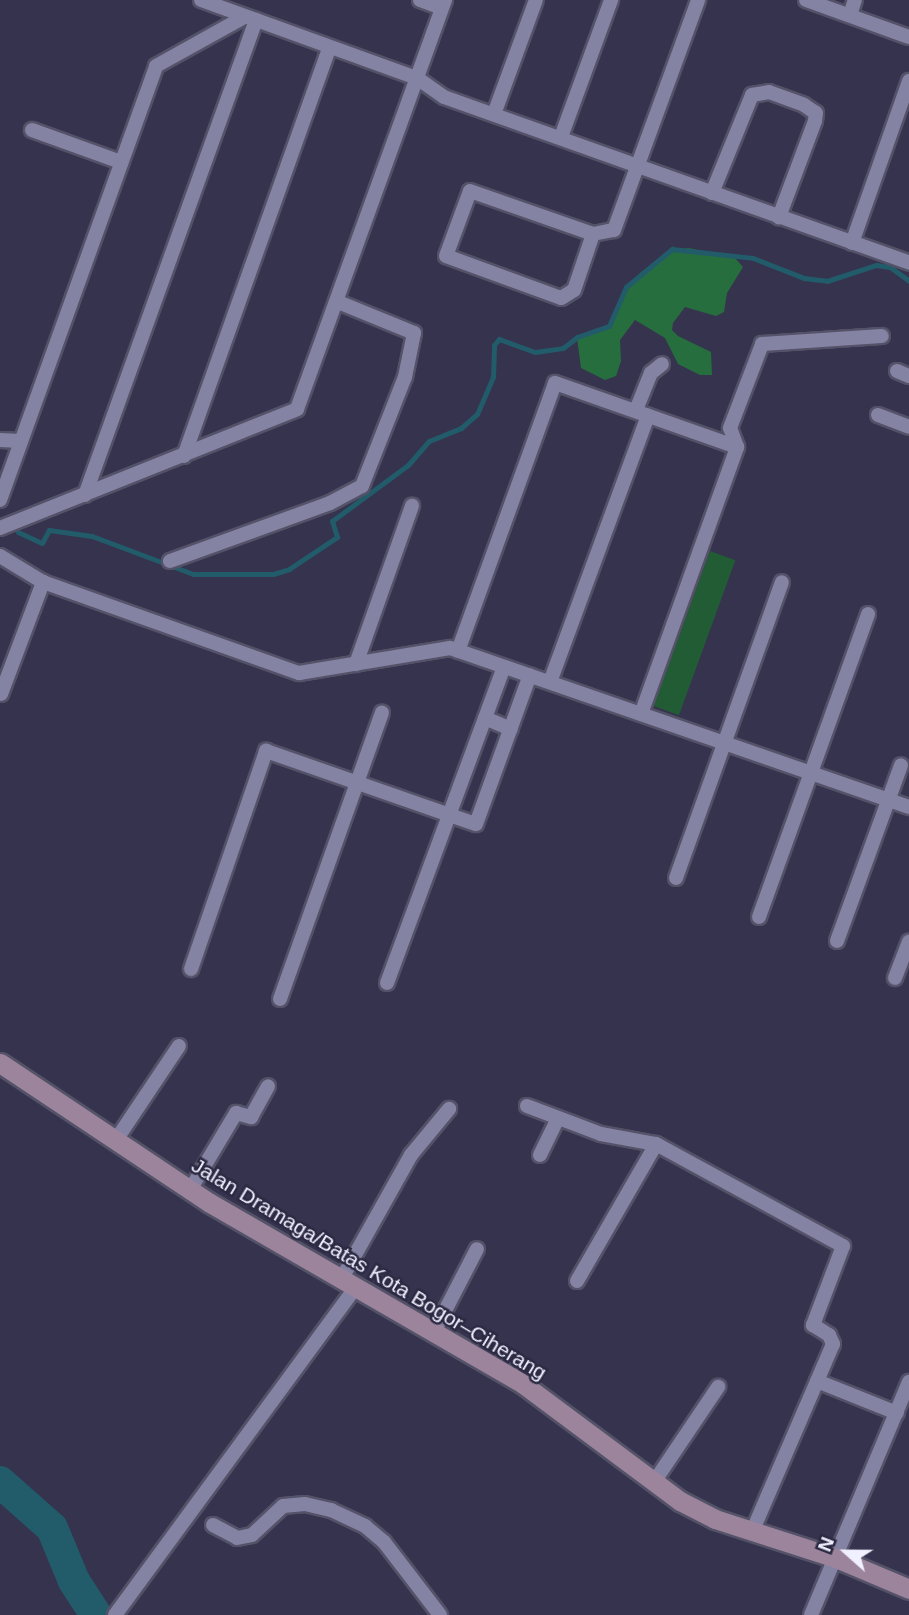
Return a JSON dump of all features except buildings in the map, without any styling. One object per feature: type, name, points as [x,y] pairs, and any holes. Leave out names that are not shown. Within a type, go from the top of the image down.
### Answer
[{"type":"street","points":[[201,0],[417,78],[444,97],[909,263]]},
{"type":"street","points":[[0,528],[297,409],[444,4],[420,0]]},
{"type":"street","points":[[494,114],[536,0]]},
{"type":"street","points":[[561,137],[611,0]]},
{"type":"street","points":[[593,234],[574,290],[561,298],[446,256],[455,223],[470,191],[593,234],[614,230],[698,0]]},
{"type":"street","points":[[806,0],[909,37]]},
{"type":"street","points":[[850,15],[855,0]]},
{"type":"street","points":[[0,500],[156,66],[250,19]]},
{"type":"street","points":[[85,495],[250,19]]},
{"type":"street","points":[[184,456],[330,47]]},
{"type":"street","points":[[852,243],[909,81]]},
{"type":"street","points":[[712,193],[752,95],[769,92],[804,105],[816,113],[779,217]]},
{"type":"street","points":[[32,130],[121,162]]},
{"type":"street","points":[[170,561],[330,503],[362,486],[405,377],[414,333],[338,302]]},
{"type":"street","points":[[712,438],[730,428],[762,344],[882,336]]},
{"type":"street","points":[[550,682],[642,412],[651,373],[662,364]]},
{"type":"street","points":[[458,651],[555,383],[737,447]]},
{"type":"street","points":[[878,415],[909,428]]},
{"type":"street","points":[[641,714],[737,447],[730,428]]},
{"type":"street","points":[[0,440],[21,441]]},
{"type":"street","points":[[356,664],[412,506]]},
{"type":"street","points":[[0,555],[43,582],[299,673],[450,648],[909,807]]},
{"type":"street","points":[[1,694],[43,582]]},
{"type":"street","points":[[676,878],[782,582]]},
{"type":"street","points":[[759,917],[868,614]]},
{"type":"street","points":[[387,983],[504,667]]},
{"type":"street","points":[[191,968],[266,751],[476,824],[530,675]]},
{"type":"street","points":[[280,999],[382,713]]},
{"type":"street","points":[[485,718],[511,729]]},
{"type":"street","points":[[837,941],[901,765]]},
{"type":"street","points":[[895,978],[909,942]]},
{"type":"street","points":[[116,1140],[179,1046]]},
{"type":"street","name":"Jalan Dramaga/Batas Kota Bogor–Ciherang","points":[[0,1063],[190,1190],[435,1330],[523,1384],[654,1482],[703,1513],[836,1558],[909,1589]]},
{"type":"street","points":[[190,1190],[233,1117],[239,1113],[251,1117],[268,1086]]},
{"type":"street","points":[[527,1106],[557,1120],[656,1144],[843,1246],[813,1325],[829,1335],[833,1344],[752,1531]]},
{"type":"street","points":[[115,1614],[349,1282],[411,1154],[449,1109]]},
{"type":"street","points":[[540,1155],[557,1120]]},
{"type":"street","points":[[577,1281],[656,1144]]},
{"type":"street","points":[[435,1330],[477,1249]]},
{"type":"street","points":[[817,1381],[897,1413]]},
{"type":"street","points":[[811,1615],[909,1382]]},
{"type":"street","points":[[654,1482],[718,1387]]},
{"type":"street","points":[[213,1525],[237,1538],[251,1535],[283,1506],[305,1504],[331,1510],[365,1526],[384,1542],[440,1615]]},
{"type":"green space","points":[[689,248],[735,258],[743,267],[727,293],[724,312],[716,316],[685,307],[673,323],[672,330],[678,336],[711,352],[712,375],[700,375],[678,364],[665,338],[635,320],[620,340],[621,361],[616,376],[605,380],[581,368],[577,338],[610,326],[627,287],[641,272],[673,250]]},
{"type":"green space","points":[[710,551],[735,560],[679,715],[654,706]]},
{"type":"waterway","points":[[18,532],[42,543],[49,530],[92,536],[193,574],[273,574],[289,569],[337,537],[332,521],[408,465],[429,441],[461,428],[477,414],[493,377],[494,345],[499,339],[535,352],[563,348],[577,337],[609,326],[626,287],[672,249],[753,258],[804,278],[827,281],[876,265],[890,267],[909,281]]},
{"type":"waterway","points":[[0,1482],[52,1528],[74,1581],[96,1615]]}]
